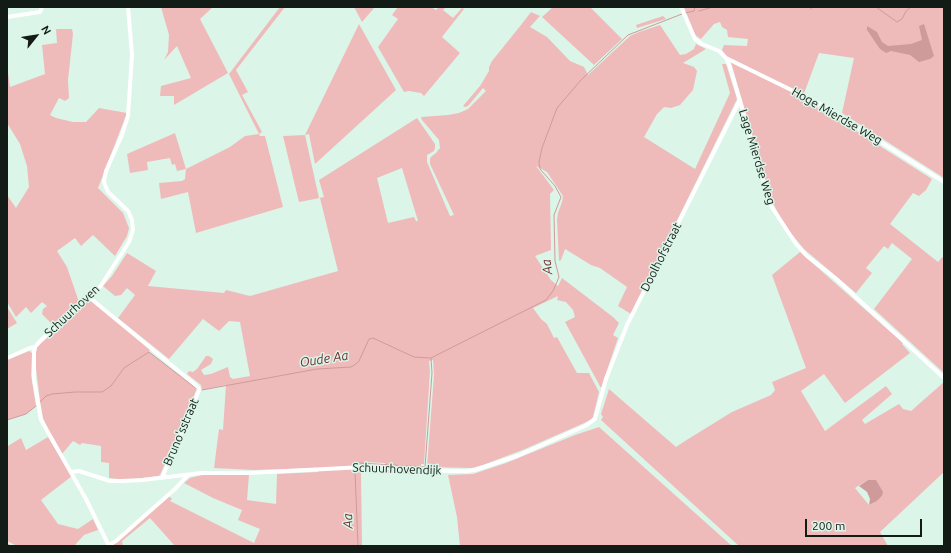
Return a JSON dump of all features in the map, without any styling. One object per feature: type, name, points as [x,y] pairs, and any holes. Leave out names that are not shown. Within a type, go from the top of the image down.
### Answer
[{"type":"street","points":[[7,17],[40,12],[42,7]]},
{"type":"street","name":"Schuurhoven","points":[[109,546],[86,499],[41,420],[34,379],[35,348],[40,341],[81,303],[98,290],[129,242],[133,230],[132,220],[128,211],[108,192],[104,182],[106,171],[122,135],[128,116],[132,55],[128,7]]},
{"type":"street","points":[[681,7],[695,39],[718,51],[726,58]]},
{"type":"street","name":"Lage Mierdse Weg","points":[[726,58],[730,67],[771,206],[796,244],[807,256],[835,278],[944,378]]},
{"type":"street","name":"Hoge Mierdse Weg","points":[[726,58],[822,105],[944,182]]},
{"type":"street","name":"Doolhofstraat","points":[[595,419],[606,379],[627,325],[740,100]]},
{"type":"street","name":"Bruno'sstraat","points":[[71,472],[78,471],[110,481],[162,478],[200,390],[90,297]]},
{"type":"street","points":[[7,358],[30,348],[35,348]]},
{"type":"street","name":"Schuurhovendijk","points":[[162,478],[213,472],[263,472],[364,467],[451,471],[475,470],[517,456],[585,426],[595,419]]},
{"type":"street","points":[[109,546],[175,489],[188,474]]},
{"type":"shaded area","points":[[161,7],[213,7],[200,19],[228,73],[174,105],[174,96],[160,96],[161,86],[191,78],[177,46],[164,60],[168,52],[169,35]]},
{"type":"shaded area","points":[[280,7],[285,7],[236,70],[248,92],[242,95],[262,132],[259,134],[229,74]]},
{"type":"shaded area","points":[[354,7],[375,7],[362,22]]},
{"type":"shaded area","points":[[398,7],[431,7],[436,10],[439,7],[446,7],[443,10],[453,18],[462,8],[464,9],[442,37],[460,53],[424,96],[421,93],[409,91],[404,92],[378,47],[398,19],[392,15]]},
{"type":"shaded area","points":[[553,7],[590,7],[622,39],[594,65],[542,17]]},
{"type":"shaded area","points":[[684,7],[944,7],[944,178],[842,113],[854,58],[819,53],[802,99],[842,122],[932,179],[926,190],[919,196],[913,193],[890,224],[938,262],[942,257],[944,259],[944,373],[874,309],[912,259],[892,243],[888,249],[884,246],[866,268],[872,273],[856,293],[804,249],[790,232],[771,199],[731,63],[722,50],[724,45],[747,46],[748,39],[728,37],[727,30],[722,27],[720,22],[714,24],[701,39],[695,35]]},
{"type":"shaded area","points":[[531,12],[540,16],[530,27],[547,37],[570,61],[584,67],[588,75],[630,36],[660,25],[680,55],[686,54],[694,49],[696,44],[706,49],[683,63],[694,67],[697,71],[693,90],[680,105],[671,108],[664,107],[657,114],[644,137],[695,169],[730,93],[722,64],[726,64],[737,99],[631,314],[618,306],[627,287],[600,268],[591,265],[565,249],[561,260],[559,261],[557,220],[563,196],[547,172],[536,166],[554,190],[550,194],[551,250],[535,256],[551,280],[558,286],[562,278],[619,323],[613,335],[618,338],[601,388],[565,322],[575,317],[573,310],[566,302],[557,300],[558,296],[533,308],[541,319],[547,324],[554,338],[557,337],[577,373],[589,373],[599,392],[591,420],[525,449],[483,465],[472,468],[427,467],[434,375],[433,360],[429,361],[430,371],[424,464],[421,464],[421,474],[385,473],[385,463],[364,462],[365,472],[361,473],[362,546],[175,546],[150,518],[122,541],[123,546],[112,546],[169,496],[172,499],[170,501],[254,543],[260,529],[238,520],[242,510],[213,498],[184,483],[190,478],[202,475],[249,475],[247,500],[276,504],[277,474],[318,472],[320,468],[254,470],[214,468],[219,429],[223,430],[226,385],[202,390],[201,385],[187,374],[189,371],[193,372],[197,369],[206,356],[209,356],[213,359],[211,364],[201,370],[204,375],[211,374],[228,367],[230,377],[233,379],[250,376],[240,322],[229,321],[219,331],[203,319],[169,359],[118,318],[135,295],[127,288],[121,295],[115,296],[103,286],[112,276],[127,253],[156,271],[148,286],[224,293],[226,290],[250,296],[338,271],[320,198],[299,202],[283,136],[305,135],[319,198],[324,197],[319,180],[417,118],[435,144],[434,151],[427,155],[427,162],[450,216],[454,215],[430,164],[431,157],[440,148],[439,140],[421,117],[448,115],[459,113],[468,109],[486,91],[483,88],[468,106],[463,106],[480,86],[489,71],[492,61]],"holes":[[[402,168],[418,221],[416,221],[414,217],[388,223],[377,178]]]},
{"type":"shaded area","points":[[663,16],[666,19],[637,28],[636,25]]},
{"type":"shaded area","points":[[359,24],[396,90],[315,164],[309,134],[305,135]]},
{"type":"shaded area","points":[[924,24],[934,56],[930,59],[919,62],[910,55],[891,51],[886,53],[880,49],[867,30],[867,26],[877,32],[882,42],[888,46],[911,44],[922,40],[919,26]]},
{"type":"shaded area","points":[[56,29],[72,29],[73,34],[68,80],[69,98],[65,101],[59,98],[50,115],[73,122],[86,122],[99,108],[127,113],[98,188],[123,213],[129,228],[127,236],[115,256],[93,235],[81,246],[75,238],[57,251],[67,267],[79,302],[53,325],[42,314],[43,309],[47,306],[42,302],[31,313],[26,307],[16,317],[7,302],[7,195],[16,208],[29,187],[27,166],[20,144],[7,123],[7,65],[10,87],[45,74],[42,45],[57,43]]},
{"type":"shaded area","points":[[175,133],[186,169],[177,171],[175,164],[172,165],[170,158],[147,162],[148,170],[130,173],[127,154]]},
{"type":"shaded area","points":[[259,134],[260,136],[265,136],[283,207],[196,233],[188,192],[161,199],[159,183],[182,181],[185,179],[186,169],[230,147],[245,136]]},
{"type":"shaded area","points":[[800,252],[903,343],[902,344],[910,353],[845,403],[824,374],[801,391],[825,431],[886,386],[892,394],[862,420],[865,424],[899,404],[903,409],[911,411],[944,382],[944,472],[880,532],[888,546],[739,546],[601,420],[603,417],[601,414],[609,389],[676,447],[732,412],[771,395],[775,390],[772,382],[806,368],[772,275]],"holes":[[[868,480],[882,496],[877,501],[869,505],[855,488]]]},
{"type":"shaded area","points":[[91,301],[150,349],[149,352],[197,389],[160,475],[158,476],[127,480],[109,478],[109,463],[101,462],[101,446],[82,443],[80,445],[73,441],[62,454],[43,418],[36,369],[37,347],[87,302]]},
{"type":"shaded area","points":[[7,307],[17,323],[7,329]]},
{"type":"shaded area","points":[[29,351],[32,353],[31,375],[36,406],[26,414],[7,420],[7,360]]},
{"type":"shaded area","points":[[599,427],[732,546],[460,546],[457,517],[448,475],[473,474],[506,463],[575,435]]},
{"type":"shaded area","points":[[48,437],[72,476],[41,500],[58,524],[78,529],[93,519],[98,530],[84,535],[74,546],[17,546],[7,541],[7,445],[8,446],[21,438],[26,450]]},
{"type":"shaded area","points":[[868,480],[876,480],[883,492],[882,496],[877,501],[869,505],[870,499],[867,492],[859,486]]},
{"type":"waterway","name":"Aa","points":[[685,13],[694,11],[695,7]]},
{"type":"waterway","points":[[699,11],[713,7]]},
{"type":"waterway","name":"Aa","points":[[876,7],[897,22],[902,19],[906,11],[911,7]]},
{"type":"waterway","name":"Aa","points":[[356,464],[425,467],[432,373],[431,358],[546,300],[553,291],[559,277],[555,261],[554,215],[561,197],[555,186],[540,169],[539,162],[542,148],[557,108],[581,80],[628,35],[682,14]]},
{"type":"waterway","name":"Oude Aa","points":[[202,390],[317,369],[351,367],[359,361],[369,339],[373,338],[414,357],[430,358]]},
{"type":"waterway","name":"Oude Aa","points":[[40,402],[46,396],[52,394],[102,392],[111,386],[124,368],[149,352],[197,389]]},
{"type":"waterway","name":"Oude Aa","points":[[7,420],[26,414],[36,406]]},
{"type":"waterway","name":"Aa","points":[[355,471],[358,546]]},
{"type":"waterway","name":"Aa","points":[[7,544],[11,546]]}]
